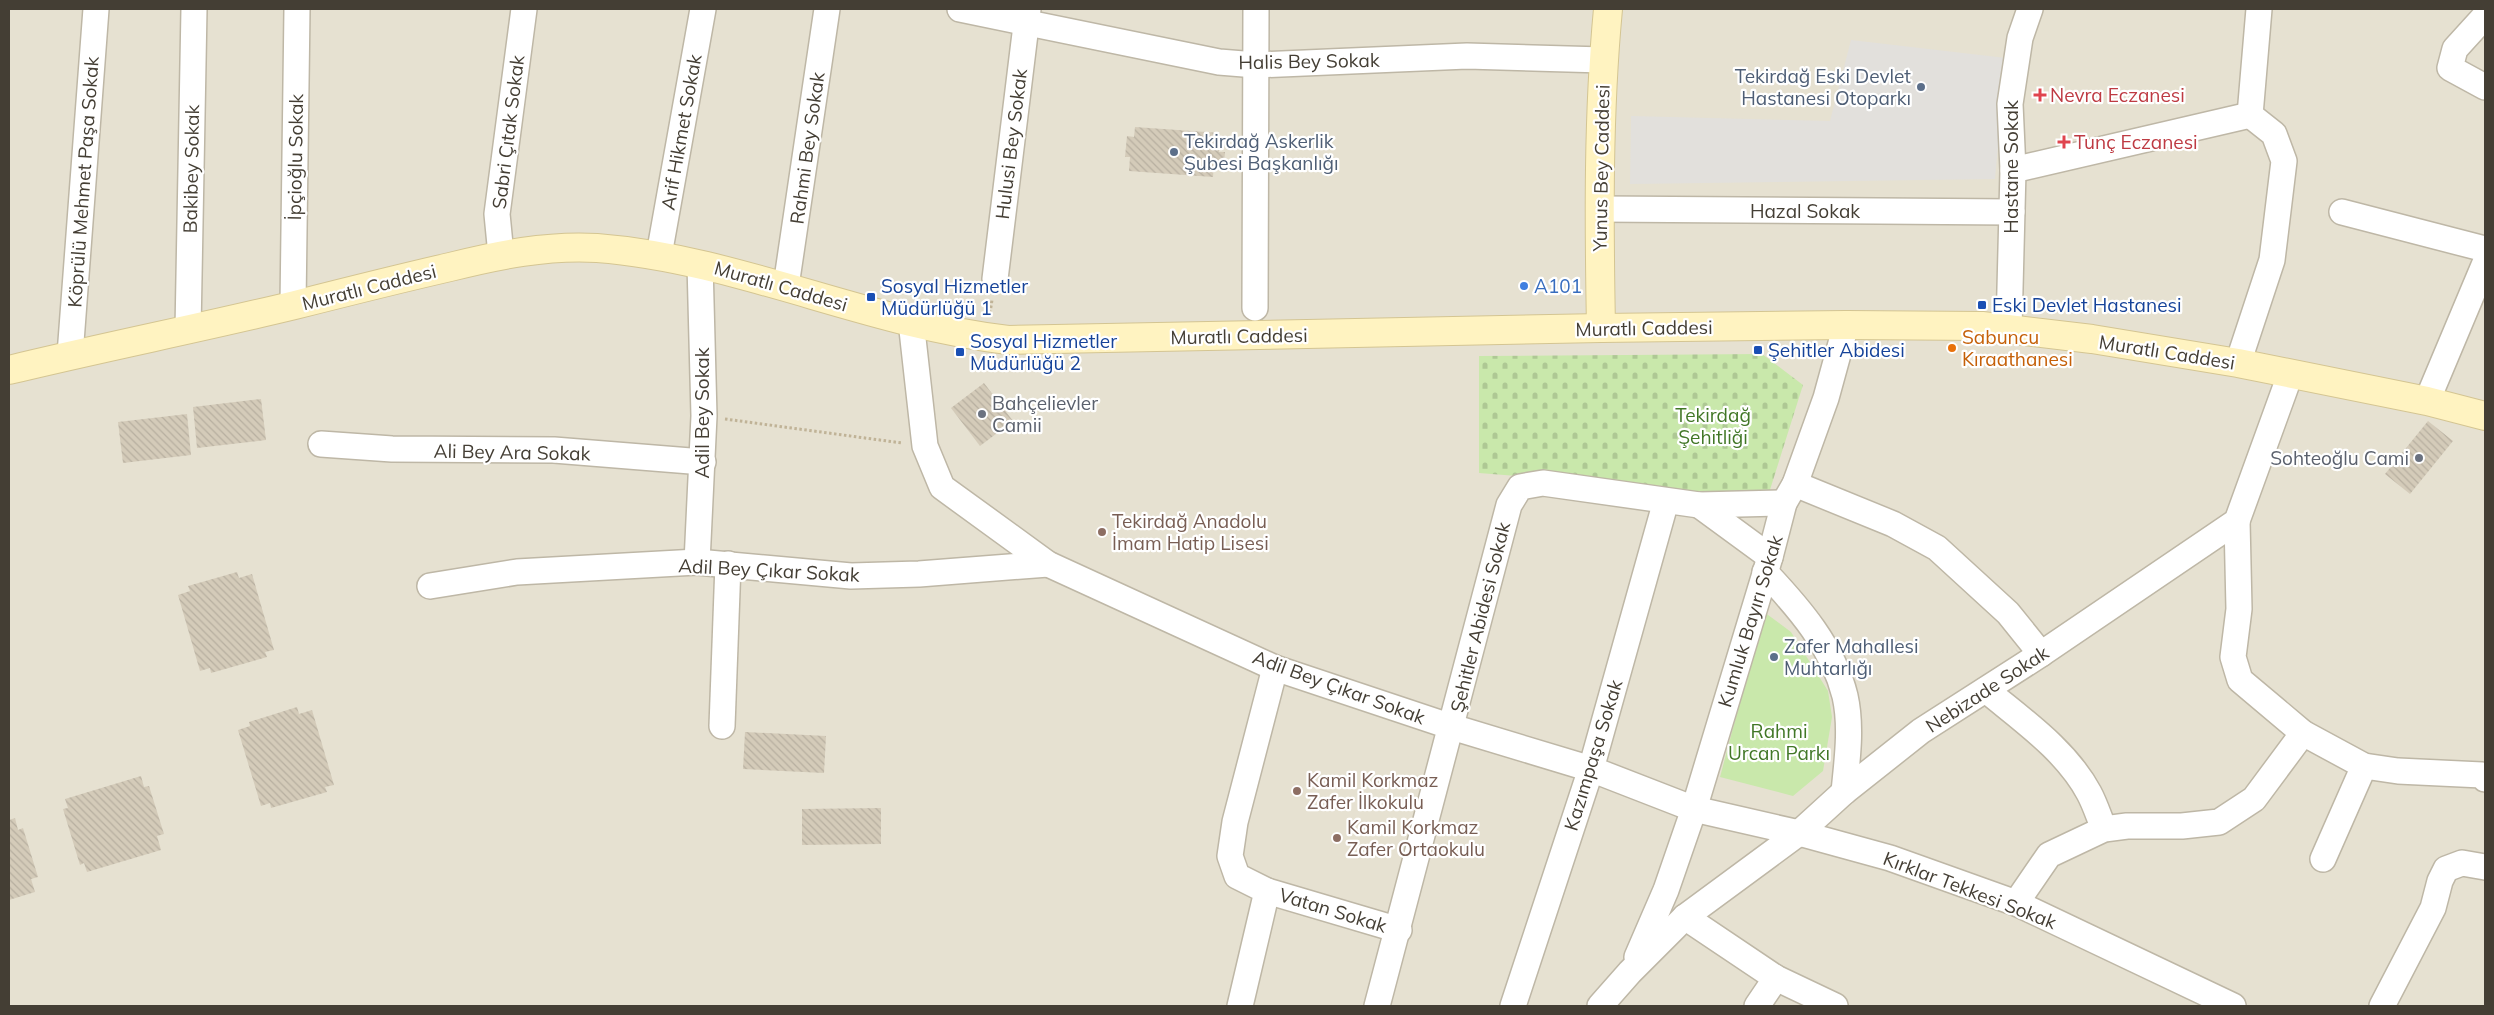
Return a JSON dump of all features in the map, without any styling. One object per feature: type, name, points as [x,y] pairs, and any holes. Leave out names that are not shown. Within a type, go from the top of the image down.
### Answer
[{"type":"main road","name":"Yunus Bey Caddesi","points":[[1601,328],[1599,209],[1603,60],[1608,9]]},
{"type":"main road","name":"Muratlı Caddesi","points":[[9,370],[188,330],[501,255],[547,248],[596,248],[659,256],[700,264],[786,286],[867,311],[987,338],[1008,340],[1846,325],[2009,328],[2238,363],[2427,402],[2485,416]]},
{"type":"street","name":"Köprülü Mehmet Paşa Sokak","points":[[70,355],[96,9]]},
{"type":"street","name":"Bakibey Sokak","points":[[188,330],[194,9]]},
{"type":"street","name":"İpçioğlu Sokak","points":[[293,305],[297,9]]},
{"type":"street","name":"Sabri Çıtak Sokak","points":[[501,255],[497,214],[524,9]]},
{"type":"street","name":"Arif Hikmet Sokak","points":[[659,256],[703,9]]},
{"type":"street","name":"Rahmi Bey Sokak","points":[[786,286],[827,9]]},
{"type":"street","name":"Halis Bey Sokak","points":[[960,9],[1026,15],[1219,62],[1256,65],[1467,56],[1603,60]]},
{"type":"street","points":[[1254,308],[1256,9]]},
{"type":"street","name":"Hastane Sokak","points":[[2009,328],[2013,170],[2010,104],[2020,38],[2030,9]]},
{"type":"street","points":[[2250,115],[2259,9]]},
{"type":"street","name":"Hulusi Bey Sokak","points":[[995,279],[1026,15]]},
{"type":"street","points":[[2485,16],[2455,49],[2450,68],[2485,87]]},
{"type":"street","points":[[2013,170],[2250,115]]},
{"type":"street","points":[[2238,363],[2272,260],[2284,161],[2274,134],[2250,115]]},
{"type":"street","name":"Hazal Sokak","points":[[1599,209],[2012,212]]},
{"type":"street","points":[[2342,212],[2485,249]]},
{"type":"street","points":[[2427,402],[2485,263]]},
{"type":"street","name":"Adil Bey Sokak","points":[[697,562],[704,416],[700,264]]},
{"type":"street","name":"Adil Bey Çıkar Sokak","points":[[911,321],[925,446],[942,488],[1048,564],[1275,668],[1452,727],[1590,769],[1694,809]]},
{"type":"street","name":"Kumluk Bayırı Sokak","points":[[1630,972],[1666,890],[1694,809],[1768,564],[1790,494],[1826,398],[1846,325]]},
{"type":"street","points":[[2290,375],[2237,521],[2239,609],[2233,657],[2240,680],[2303,733],[2364,766],[2398,772],[2484,774]]},
{"type":"street","name":"Ali Bey Ara Sokak","points":[[321,444],[392,450],[554,450],[703,462]]},
{"type":"street","name":"Şehitler Abidesi Sokak","points":[[1377,1006],[1399,930],[1509,505],[1520,486],[1544,483],[1699,505],[1790,494]]},
{"type":"street","points":[[1790,494],[1893,524],[1937,548],[2008,612],[2041,654]]},
{"type":"street","name":"Kazımpaşa Sokak","points":[[1514,1006],[1590,769],[1666,501]]},
{"type":"street","points":[[1699,505],[1768,564],[1832,659],[1845,698],[1848,750],[1844,792]]},
{"type":"street","name":"Nebizade Sokak","points":[[1630,972],[1685,917],[1798,832],[1844,792],[1921,731],[2041,654],[2237,521]]},
{"type":"street","name":"Adil Bey Çıkar Sokak","points":[[430,586],[517,572],[697,562],[851,576],[919,574],[1048,564]]},
{"type":"street","points":[[722,726],[728,564]]},
{"type":"street","name":"Vatan Sokak","points":[[1275,668],[1235,822],[1230,856],[1237,876],[1267,891],[1399,930]]},
{"type":"street","points":[[1986,690],[2068,763],[2089,793],[2104,829]]},
{"type":"street","points":[[2016,903],[2048,855],[2104,829],[2128,826],[2182,826],[2219,822],[2254,799],[2303,733]]},
{"type":"street","points":[[2323,859],[2364,766]]},
{"type":"street","name":"Kırklar Tekkesi Sokak","points":[[1694,809],[1798,832],[1890,858],[2016,903],[2222,1004]]},
{"type":"street","points":[[2382,1006],[2433,908],[2440,880],[2446,869],[2462,863],[2485,867]]},
{"type":"street","points":[[1240,1006],[1267,891]]},
{"type":"street","points":[[1685,917],[1776,978],[1835,1006]]},
{"type":"street","points":[[1600,1006],[1630,972]]},
{"type":"street","points":[[1757,1006],[1776,978]]},
{"type":"path","points":[[987,338],[995,279]]},
{"type":"path","points":[[704,416],[925,446]]},
{"type":"shaded area","points":[[9,9],[2485,9],[2485,1006],[9,1006]]},
{"type":"shaded area","name":"Tekirdağ Eski Devlet Hastanesi Otoparkı","points":[[1851,40],[2006,58],[1995,179],[1630,184],[1631,116],[1830,121]]},
{"type":"green space","name":"Tekirdağ Şehitliği","points":[[1762,354],[1803,385],[1768,496],[1727,500],[1604,483],[1479,473],[1479,356]]},
{"type":"green space","name":"Rahmi Urcan Parkı","points":[[1764,612],[1791,632],[1828,691],[1832,717],[1823,771],[1793,796],[1720,777]]},
{"type":"building","name":"Tekirdağ Askerlik Şubesi Başkanlığı","points":[[1135,127],[1220,133],[1219,152],[1225,152],[1224,165],[1214,164],[1213,177],[1129,171],[1130,157],[1125,157],[1127,136],[1134,137]]},
{"type":"building","name":"Bahçelievler Camii","points":[[984,383],[1013,421],[980,446],[951,408]]},
{"type":"building","points":[[261,399],[266,440],[197,448],[193,407]]},
{"type":"building","points":[[187,414],[191,455],[123,463],[118,422]]},
{"type":"building","name":"Sohteoğlu Cami","points":[[2428,421],[2453,441],[2410,494],[2385,474]]},
{"type":"building","points":[[237,572],[239,578],[252,574],[274,650],[265,652],[267,657],[211,673],[210,668],[200,671],[178,595],[190,591],[188,586]]},
{"type":"building","points":[[297,707],[299,714],[312,710],[334,785],[325,787],[327,792],[271,808],[270,803],[261,806],[238,730],[250,726],[249,722]]},
{"type":"building","points":[[745,732],[826,736],[824,773],[743,769]]},
{"type":"building","points":[[141,776],[144,787],[149,786],[164,834],[157,836],[161,850],[87,872],[84,863],[80,865],[63,809],[68,808],[65,799]]},
{"type":"building","points":[[881,808],[881,844],[802,845],[802,809]]},
{"type":"building","points":[[15,818],[18,830],[23,828],[38,877],[31,879],[35,892],[9,900],[9,820]]},
{"type":"place","name":"Tekirdağ Eski Devlet Hastanesi Otoparkı","points":[[1921,87]]},
{"type":"place","name":"Nevra Eczanesi","points":[[2040,95]]},
{"type":"place","name":"Tunç Eczanesi","points":[[2064,142]]},
{"type":"place","name":"Tekirdağ Askerlik Şubesi Başkanlığı","points":[[1174,152]]},
{"type":"place","name":"A101","points":[[1524,286]]},
{"type":"place","name":"Sosyal Hizmetler Müdürlüğü 1","points":[[871,297]]},
{"type":"place","name":"Eski Devlet Hastanesi","points":[[1982,305]]},
{"type":"place","name":"Sabuncu Kıraathanesi","points":[[1952,348]]},
{"type":"place","name":"Şehitler Abidesi","points":[[1758,350]]},
{"type":"place","name":"Sosyal Hizmetler Müdürlüğü 2","points":[[960,352]]},
{"type":"place","name":"Bahçelievler Camii","points":[[982,414]]},
{"type":"place","name":"Sohteoğlu Cami","points":[[2419,458]]},
{"type":"place","name":"Tekirdağ Anadolu İmam Hatip Lisesi","points":[[1102,532]]},
{"type":"place","name":"Zafer Mahallesi Muhtarlığı","points":[[1774,657]]},
{"type":"place","name":"Kamil Korkmaz Zafer İlkokulu","points":[[1297,791]]},
{"type":"place","name":"Kamil Korkmaz Zafer Ortaokulu","points":[[1337,838]]}]
